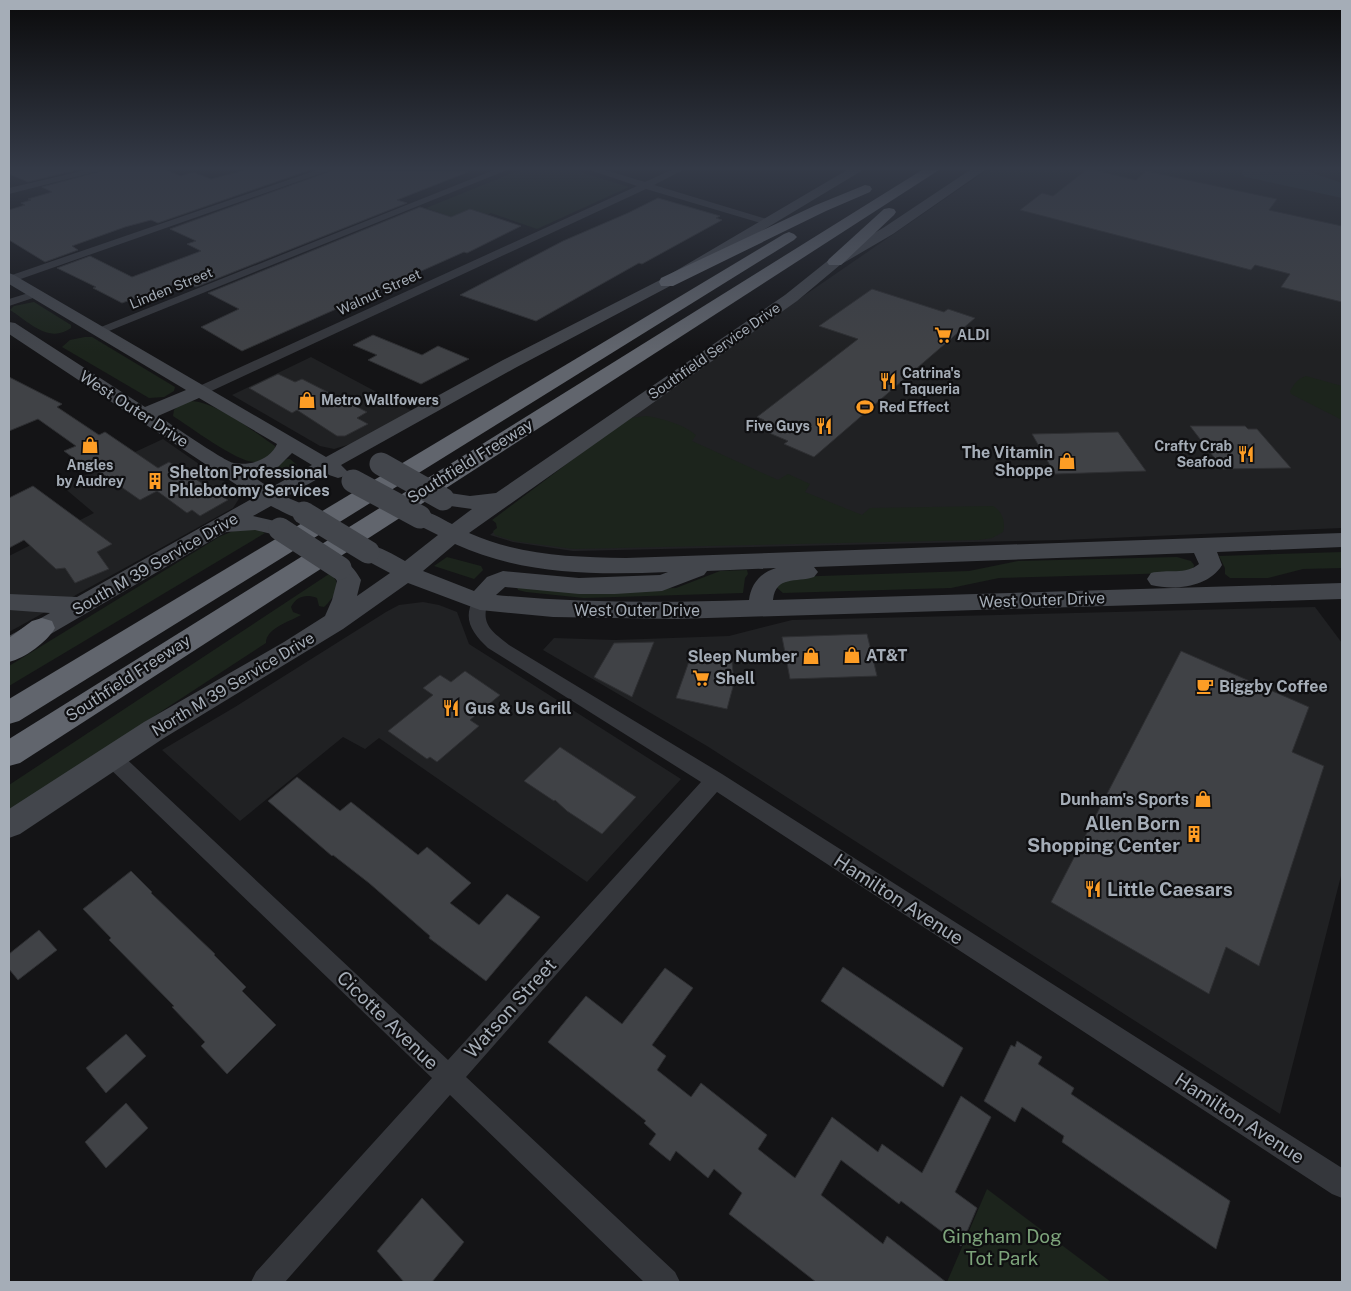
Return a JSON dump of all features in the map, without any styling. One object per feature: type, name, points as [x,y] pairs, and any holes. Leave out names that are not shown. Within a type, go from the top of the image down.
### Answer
[{"type":"highway","name":"Southfield Freeway","points":[[667,282],[774,230]]},
{"type":"highway","name":"Southfield Freeway","points":[[9,713],[799,230]]},
{"type":"highway","name":"Southfield Freeway","points":[[9,754],[837,230]]},
{"type":"highway","points":[[835,262],[869,230]]},
{"type":"highway","points":[[9,652],[42,628]]},
{"type":"main road","points":[[326,465],[509,364],[667,282],[753,230]]},
{"type":"main road","name":"Southfield Service Drive","points":[[452,534],[791,298],[835,262],[889,230]]},
{"type":"main road","points":[[10,279],[353,481],[452,534],[494,552],[532,560],[626,566],[1342,540]]},
{"type":"main road","name":"West Outer Drive","points":[[9,327],[270,498],[304,513],[405,573],[480,602],[517,607],[612,611],[1342,591]]},
{"type":"main road","points":[[143,415],[200,391]]},
{"type":"main road","points":[[227,470],[252,468],[271,463],[282,456],[288,443]]},
{"type":"main road","points":[[367,443],[371,458],[443,499],[461,504],[481,503],[506,496]]},
{"type":"main road","name":"South M 39 Service Drive","points":[[9,647],[326,465]]},
{"type":"main road","points":[[216,529],[243,523],[264,523],[280,529],[340,568],[349,580],[344,600],[334,623]]},
{"type":"main road","name":"North M 39 Service Drive","points":[[9,825],[154,730],[226,690],[334,623],[389,586],[452,534]]},
{"type":"main road","points":[[960,602],[1010,584],[1192,578],[1206,573],[1211,565],[1208,556],[1200,546]]},
{"type":"main road","points":[[761,608],[760,594],[764,584],[776,576],[796,573],[963,568],[998,553]]},
{"type":"main road","points":[[480,602],[488,587],[494,582],[503,579],[579,586],[662,583],[712,563]]},
{"type":"main road","points":[[1286,593],[1314,575],[1342,574]]},
{"type":"main road","points":[[9,602],[81,606]]},
{"type":"street","points":[[10,279],[152,230]]},
{"type":"street","name":"Linden Street","points":[[100,331],[352,230]]},
{"type":"street","name":"Walnut Street","points":[[200,391],[550,230]]},
{"type":"street","points":[[9,303],[35,294]]},
{"type":"street","name":"Hamilton Avenue","points":[[480,602],[476,614],[479,624],[487,637],[498,646],[715,780],[1342,1184]]},
{"type":"street","name":"Cicotte Avenue","points":[[112,758],[664,1282]]},
{"type":"street","name":"Watson Street","points":[[266,1282],[715,780]]},
{"type":"shaded area","points":[[899,230],[1342,230],[1342,528],[1062,540],[573,551],[513,542],[490,535],[662,393]]},
{"type":"shaded area","points":[[311,357],[414,412],[354,443],[334,449],[320,446],[232,395]]},
{"type":"shaded area","points":[[163,439],[242,494],[233,508],[9,632],[9,556],[94,513],[62,486]]},
{"type":"shaded area","points":[[423,602],[439,605],[457,612],[469,644],[681,779],[587,882],[379,738],[365,749],[343,737],[240,821],[162,750],[235,707],[386,612],[399,605]]},
{"type":"shaded area","points":[[1315,607],[1342,643],[1342,872],[1280,1114],[707,746],[543,650],[554,638],[615,640],[729,636],[792,620]]},
{"type":"green space","points":[[34,302],[71,325],[71,328],[55,334],[39,330],[10,310],[14,306]]},
{"type":"green space","points":[[92,337],[175,387],[174,391],[164,397],[149,398],[62,347],[70,340]]},
{"type":"green space","points":[[1306,376],[1342,386],[1342,420],[1291,394],[1290,391],[1300,378]]},
{"type":"green space","points":[[190,401],[211,406],[234,418],[275,446],[276,453],[255,462],[247,461],[226,451],[173,416],[174,410],[180,404]]},
{"type":"green space","points":[[646,416],[679,425],[696,435],[692,441],[778,480],[788,474],[810,484],[805,492],[862,515],[870,508],[993,506],[1002,517],[1004,524],[1003,532],[992,538],[979,540],[573,549],[514,541],[495,535],[493,531],[497,528],[496,523],[492,520],[608,433],[631,418]]},
{"type":"green space","points":[[290,459],[297,465],[277,476],[268,471],[268,469]]},
{"type":"green space","points":[[238,529],[256,529],[265,533],[9,686],[9,666],[219,537]]},
{"type":"green space","points":[[1342,552],[1342,568],[1303,569],[1268,578],[1230,578],[1225,574],[1225,568],[1219,556]]},
{"type":"green space","points":[[447,557],[481,566],[483,570],[474,579],[434,566]]},
{"type":"green space","points":[[1177,557],[1191,561],[1194,565],[1193,570],[1176,573],[999,578],[951,588],[783,593],[775,586],[790,577],[969,571],[1018,561]]},
{"type":"green space","points":[[747,570],[748,574],[745,578],[743,593],[584,598],[526,592],[518,590],[517,587],[604,590],[676,588],[720,571]]},
{"type":"green space","points":[[329,574],[334,577],[337,586],[331,600],[324,607],[319,606],[317,598],[306,596],[299,598],[291,607],[293,612],[301,615],[274,629],[267,638],[266,643],[9,811],[9,785]]},
{"type":"green space","name":"Gingham Dog Tot Park","points":[[987,1189],[1111,1282],[947,1282]]},
{"type":"building","points":[[9,230],[116,230],[72,246],[78,250],[45,262],[9,240]]},
{"type":"building","points":[[173,230],[339,230],[196,287],[183,281],[122,303],[93,288],[96,287],[57,268],[90,256],[132,277],[201,251],[187,244],[196,241]]},
{"type":"building","points":[[363,230],[513,230],[467,253],[464,252],[242,351],[201,327],[239,309],[208,293]]},
{"type":"building","points":[[588,230],[703,230],[642,264],[639,263],[536,321],[460,295],[563,241]]},
{"type":"building","points":[[1098,230],[1342,230],[1342,302],[1281,287],[1290,274],[1255,265],[1251,270]]},
{"type":"building","points":[[872,289],[944,312],[948,309],[975,318],[814,457],[784,444],[788,441],[755,427],[764,420],[757,417],[858,339],[819,326]]},
{"type":"building","points":[[373,335],[422,355],[438,346],[469,359],[421,384],[368,360],[377,355],[353,345]]},
{"type":"building","points":[[278,374],[295,382],[302,379],[367,412],[357,418],[368,424],[345,436],[337,436],[297,410],[292,413],[249,388]]},
{"type":"building","points":[[9,377],[62,404],[57,407],[99,435],[105,432],[158,468],[169,462],[228,500],[200,516],[192,510],[187,513],[157,491],[140,500],[94,468],[90,470],[64,451],[76,446],[38,419],[9,431]]},
{"type":"building","name":"Crafty Crab Seafood","points":[[1190,426],[1245,426],[1248,429],[1257,429],[1291,468],[1223,469]]},
{"type":"building","points":[[1118,432],[1146,471],[1055,474],[1032,434]]},
{"type":"building","points":[[33,486],[112,544],[97,552],[109,569],[75,583],[65,568],[56,569],[24,540],[9,548],[9,498]]},
{"type":"building","points":[[867,634],[877,676],[790,679],[782,637]]},
{"type":"building","points":[[654,642],[632,697],[594,677],[614,643]]},
{"type":"building","name":"Allen Born Shopping Center","points":[[1181,651],[1309,707],[1292,752],[1324,766],[1259,966],[1226,947],[1209,994],[1051,902]]},
{"type":"building","points":[[692,653],[732,662],[734,683],[727,709],[676,698]]},
{"type":"building","name":"Gus & Us Grill","points":[[465,671],[500,695],[470,720],[479,726],[437,762],[430,757],[427,759],[388,731],[433,695],[423,688],[440,675],[451,682]]},
{"type":"building","points":[[560,747],[636,797],[602,834],[567,811],[555,800],[524,781]]},
{"type":"building","points":[[297,777],[340,811],[351,802],[418,855],[427,847],[471,883],[450,903],[479,925],[507,894],[540,917],[486,981],[429,938],[430,936],[369,883],[332,856],[268,801]]},
{"type":"building","points":[[131,871],[151,893],[215,954],[246,987],[242,991],[276,1025],[227,1074],[201,1046],[205,1042],[172,1007],[174,1006],[109,940],[111,938],[83,909]]},
{"type":"building","points":[[39,930],[57,950],[18,980],[9,969],[9,954]]},
{"type":"building","points":[[843,967],[963,1048],[943,1087],[821,1001]]},
{"type":"building","points":[[665,968],[693,988],[652,1045],[666,1056],[657,1070],[691,1097],[701,1083],[767,1135],[758,1149],[795,1178],[832,1117],[878,1152],[882,1144],[922,1173],[961,1096],[991,1117],[955,1192],[977,1208],[961,1246],[901,1201],[899,1204],[841,1160],[821,1195],[883,1244],[887,1236],[946,1282],[816,1282],[729,1214],[742,1193],[714,1169],[708,1178],[676,1151],[670,1161],[649,1144],[656,1134],[644,1123],[646,1121],[548,1042],[586,996],[622,1024]]},
{"type":"building","points":[[126,1034],[146,1056],[106,1093],[86,1068]]},
{"type":"building","points":[[1017,1041],[1042,1057],[1038,1064],[1074,1088],[1071,1094],[1230,1201],[1216,1249],[1062,1142],[1064,1136],[1022,1107],[1015,1122],[984,1101],[1011,1045],[1015,1047]]},
{"type":"building","points":[[126,1103],[148,1128],[106,1168],[85,1142]]},
{"type":"building","points":[[422,1198],[464,1242],[432,1282],[404,1282],[377,1251]]},
{"type":"place","name":"ALDI","points":[[943,335]]},
{"type":"place","name":"Catrina's Taqueria","points":[[888,381]]},
{"type":"place","name":"Metro Wallfowers","points":[[307,400]]},
{"type":"place","name":"Red Effect","points":[[865,407]]},
{"type":"place","name":"Five Guys","points":[[824,426]]},
{"type":"place","name":"Angles by Audrey","points":[[90,445]]},
{"type":"place","name":"Crafty Crab Seafood","points":[[1246,454]]},
{"type":"place","name":"The Vitamin Shoppe","points":[[1067,461]]},
{"type":"place","name":"Shelton Professional Phlebotomy Services","points":[[155,481]]},
{"type":"place","name":"AT&T","points":[[852,655]]},
{"type":"place","name":"Sleep Number","points":[[811,656]]},
{"type":"place","name":"Shell","points":[[701,678]]},
{"type":"place","name":"Biggby Coffee","points":[[1205,686]]},
{"type":"place","name":"Gus & Us Grill","points":[[451,708]]},
{"type":"place","name":"Dunham's Sports","points":[[1203,799]]},
{"type":"place","name":"Allen Born Shopping Center","points":[[1194,834]]},
{"type":"place","name":"Little Caesars","points":[[1093,889]]}]
